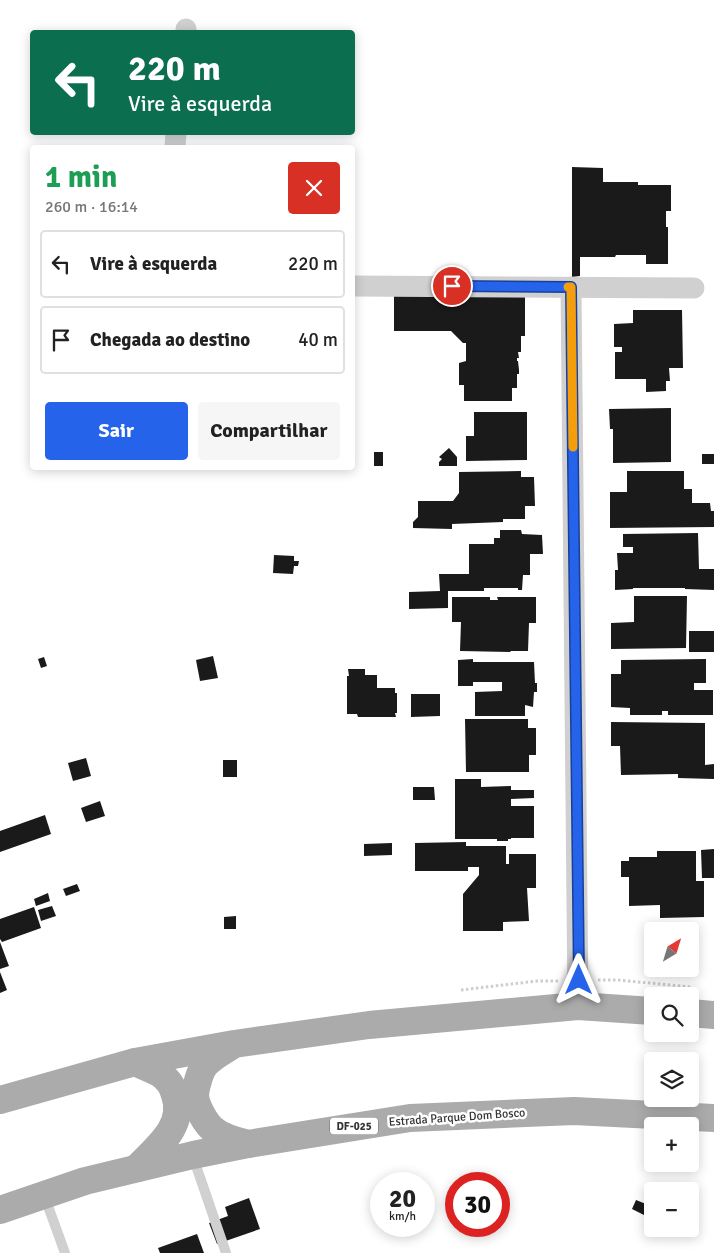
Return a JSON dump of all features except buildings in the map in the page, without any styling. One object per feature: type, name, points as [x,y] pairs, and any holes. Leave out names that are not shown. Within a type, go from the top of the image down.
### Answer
[{"type":"main road","points":[[0,1100],[135,1062],[234,1044],[369,1025],[578,1006],[644,1010]]},
{"type":"main road","points":[[699,1014],[714,1015]]},
{"type":"main road","points":[[234,1044],[206,1064],[200,1075],[195,1095],[201,1115],[214,1131],[222,1136],[248,1144]]},
{"type":"main road","points":[[135,1062],[161,1074],[169,1083],[177,1100],[177,1116],[172,1131],[137,1168]]},
{"type":"main road","name":"Estrada Parque Dom Bosco","points":[[0,1210],[85,1181],[193,1155],[248,1144],[410,1118],[574,1111],[714,1118]]},
{"type":"street","points":[[355,286],[694,288]]},
{"type":"street","points":[[571,287],[578,1006]]},
{"type":"lane","points":[[193,1155],[226,1253]]},
{"type":"lane","points":[[44,1195],[65,1253]]},
{"type":"slow traffic","points":[[568,287],[571,287],[573,447]]},
{"type":"route","points":[[452,286],[571,287],[579,980]]}]
